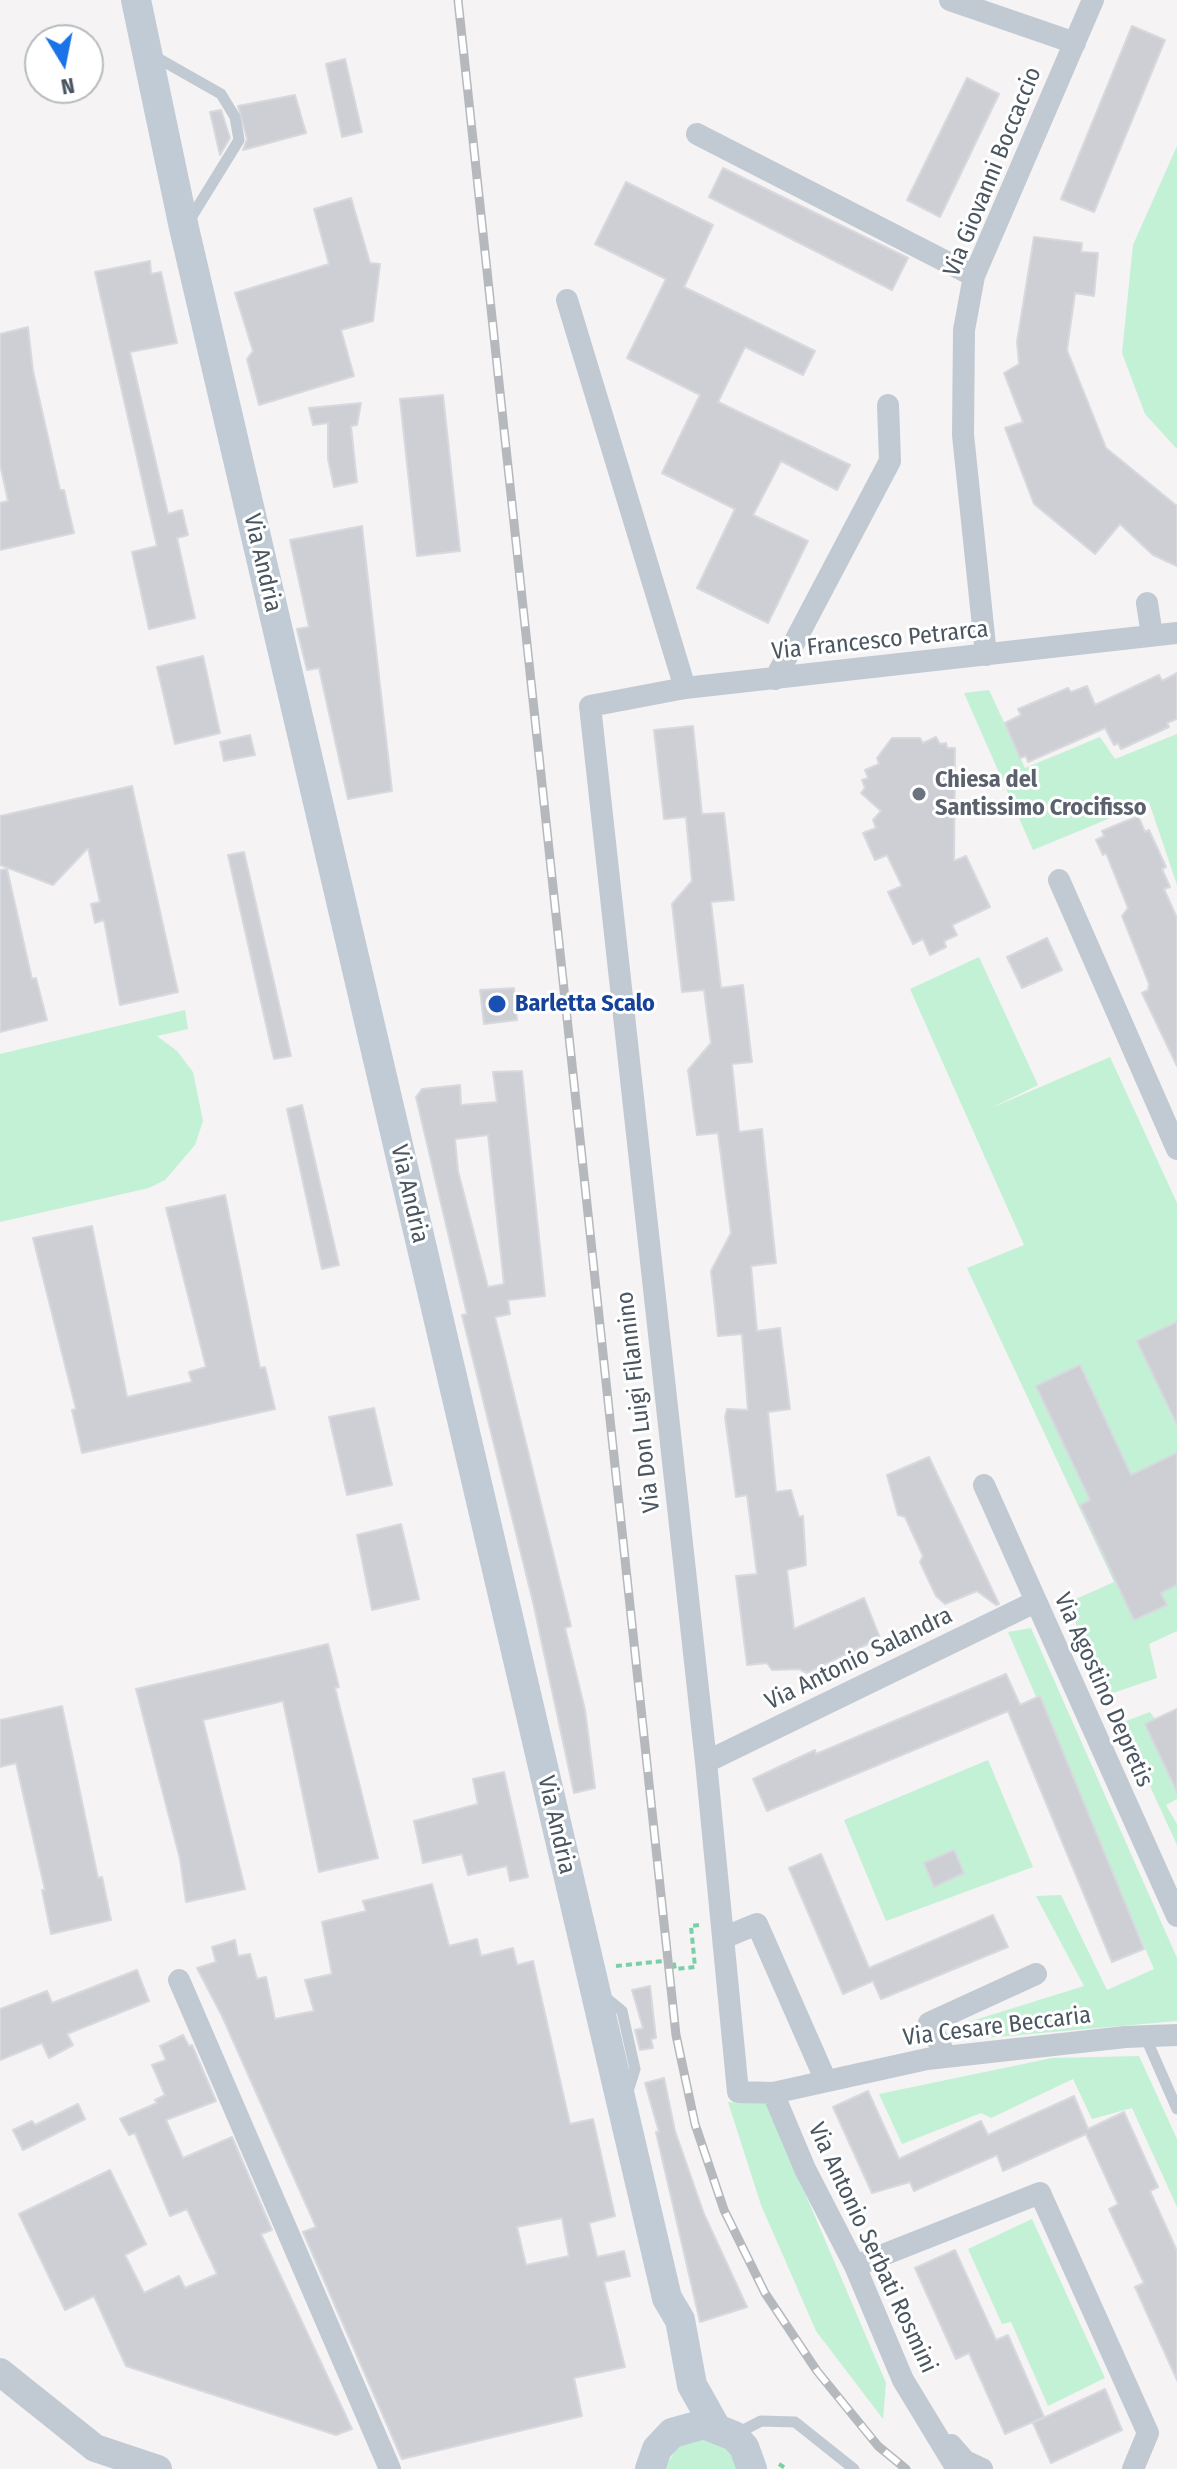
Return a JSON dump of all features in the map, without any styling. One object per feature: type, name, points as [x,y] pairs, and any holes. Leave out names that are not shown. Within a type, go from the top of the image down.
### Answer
[{"type":"main road","name":"Via Andria","points":[[136,0],[184,228],[601,1977],[622,2107],[667,2298],[681,2324],[692,2385],[682,2428]]},
{"type":"main road","name":"Via Andria","points":[[692,2385],[725,2431],[744,2447],[759,2467]]},
{"type":"main road","points":[[649,2466],[664,2440],[682,2428],[725,2431]]},
{"type":"street","points":[[950,0],[1075,43]]},
{"type":"street","name":"Via Giovanni Boccaccio","points":[[986,655],[980,522],[963,435],[964,330],[974,276],[1091,1]]},
{"type":"street","points":[[697,134],[974,276]]},
{"type":"street","points":[[567,300],[685,688]]},
{"type":"street","points":[[775,679],[890,461],[888,405]]},
{"type":"street","points":[[1147,603],[1152,635]]},
{"type":"street","name":"Via Francesco Petrarca","points":[[590,706],[685,688],[1177,633]]},
{"type":"street","name":"Via Don Luigi Filannino","points":[[590,706],[706,1762],[738,2092]]},
{"type":"street","points":[[1059,880],[1177,1149]]},
{"type":"street","name":"Via Agostino Depretis","points":[[984,1485],[1177,1916]]},
{"type":"street","name":"Via Antonio Salandra","points":[[706,1762],[1035,1602]]},
{"type":"street","points":[[723,1938],[757,1924],[826,2081]]},
{"type":"street","points":[[946,2057],[929,2023],[1036,1974]]},
{"type":"street","points":[[179,1980],[390,2469]]},
{"type":"street","name":"Via Cesare Beccaria","points":[[738,2092],[773,2093],[946,2057],[1177,2035]]},
{"type":"street","name":"Via Antonio Serbati Rosmini","points":[[773,2093],[805,2169],[855,2266],[903,2380],[927,2423]]},
{"type":"street","points":[[855,2266],[1040,2193],[1148,2433],[1133,2469]]},
{"type":"street","points":[[0,2372],[95,2448],[158,2469]]},
{"type":"street","points":[[927,2423],[957,2469]]},
{"type":"street","points":[[927,2423],[965,2461],[982,2469]]},
{"type":"lane","points":[[147,51],[221,94],[235,117],[239,140],[184,228]]},
{"type":"lane","points":[[1145,2036],[1177,2109]]},
{"type":"lane","points":[[725,2431],[761,2421],[795,2422],[854,2469]]},
{"type":"path","points":[[601,1977],[673,1960],[675,1969],[695,1967],[691,1926],[699,1925]]},
{"type":"path","points":[[759,2467],[787,2469]]},
{"type":"green space","points":[[1177,146],[1177,449],[1145,414],[1122,353],[1133,245]]},
{"type":"green space","points":[[989,690],[1025,768],[1100,737],[1115,759],[1177,734],[1177,885],[1149,802],[1033,850],[964,693]]},
{"type":"green space","points":[[979,957],[1038,1085],[989,1109],[1110,1057],[1177,1203],[1177,1390],[1163,1398],[1177,1427],[1177,1453],[1131,1475],[1080,1366],[1078,1436],[1063,1444],[1090,1500],[1080,1505],[1134,1620],[1166,1605],[1161,1593],[1177,1585],[1177,1631],[1149,1644],[1157,1678],[1107,1695],[1067,1603],[1114,1582],[967,1268],[1024,1245],[910,989]]},
{"type":"green space","points":[[185,1010],[188,1029],[157,1036],[177,1051],[193,1072],[203,1121],[195,1145],[165,1180],[149,1188],[0,1222],[0,1054]]},
{"type":"green space","points":[[1031,1628],[1177,1958],[1177,2021],[962,2040],[959,2025],[1084,1986],[1036,1896],[1061,1895],[1107,1990],[1154,1969],[1008,1632]]},
{"type":"green space","points":[[1150,1712],[1155,1719],[1146,1724],[1173,1786],[1177,1785],[1177,1799],[1166,1805],[1177,1824],[1177,1845],[1121,1723]]},
{"type":"green space","points":[[988,1760],[1033,1867],[886,1921],[844,1820]]},
{"type":"green space","points":[[1139,2056],[1177,2139],[1177,2207],[1132,2108],[1092,2119],[1073,2079],[991,2118],[981,2113],[902,2144],[879,2094],[1052,2058]]},
{"type":"green space","points":[[728,2102],[767,2104],[886,2383],[883,2419],[816,2331],[761,2205]]},
{"type":"green space","points":[[1032,2219],[1105,2378],[1048,2406],[1011,2322],[1002,2324],[968,2249]]},
{"type":"green space","points":[[706,2437],[729,2449],[738,2469],[664,2469],[680,2443]]},
{"type":"building","points":[[1132,26],[1165,40],[1094,212],[1061,199]]},
{"type":"building","points":[[345,59],[362,132],[342,137],[326,64]]},
{"type":"building","points":[[967,78],[999,94],[940,217],[907,200]]},
{"type":"building","points":[[295,95],[306,133],[243,150],[247,139],[238,106]]},
{"type":"building","points":[[221,110],[230,138],[220,155],[210,112]]},
{"type":"building","points":[[723,168],[908,258],[892,290],[709,197]]},
{"type":"building","points":[[626,182],[713,225],[684,287],[815,351],[803,375],[745,347],[718,402],[850,465],[837,490],[781,461],[753,515],[808,541],[768,623],[697,588],[735,509],[662,473],[700,395],[627,358],[666,279],[595,244]]},
{"type":"building","points":[[351,198],[370,263],[380,264],[373,321],[341,330],[354,376],[259,405],[247,359],[253,351],[235,293],[329,264],[314,209]]},
{"type":"building","points":[[1034,237],[1082,243],[1081,252],[1098,253],[1094,296],[1075,293],[1067,350],[1106,448],[1177,506],[1177,566],[1153,555],[1120,524],[1095,554],[1034,504],[1005,428],[1023,422],[1004,373],[1019,364],[1017,342]]},
{"type":"building","points":[[150,261],[151,274],[161,272],[177,343],[130,352],[168,514],[182,510],[188,535],[177,538],[195,618],[149,629],[132,552],[157,546],[95,272]]},
{"type":"building","points":[[28,327],[33,371],[60,490],[64,490],[74,533],[0,550],[0,503],[8,501],[0,464],[0,334]]},
{"type":"building","points":[[443,395],[460,551],[417,556],[400,399]]},
{"type":"building","points":[[361,403],[357,425],[351,426],[357,482],[334,487],[328,459],[328,423],[313,425],[309,408]]},
{"type":"building","points":[[362,526],[392,791],[348,799],[319,668],[307,670],[297,629],[309,627],[290,540]]},
{"type":"building","points":[[203,656],[220,733],[175,744],[157,667]]},
{"type":"building","points":[[1177,673],[1177,719],[1167,723],[1169,727],[1121,749],[1118,743],[1114,745],[1105,728],[1028,762],[1026,756],[1020,758],[1005,723],[1021,715],[1018,709],[1068,688],[1071,692],[1087,686],[1095,705],[1159,675],[1162,681]]},
{"type":"building","points":[[693,726],[702,814],[724,813],[734,900],[711,902],[721,988],[743,985],[752,1062],[732,1064],[739,1132],[762,1129],[776,1263],[751,1266],[757,1331],[780,1328],[790,1409],[768,1412],[776,1492],[791,1490],[799,1517],[803,1516],[806,1565],[787,1570],[794,1629],[864,1598],[880,1638],[807,1673],[799,1669],[772,1670],[767,1663],[747,1665],[736,1576],[757,1574],[747,1495],[736,1497],[725,1417],[727,1409],[748,1410],[742,1334],[718,1336],[711,1271],[731,1233],[718,1133],[697,1135],[688,1070],[711,1043],[704,990],[682,992],[672,904],[692,881],[686,817],[664,819],[654,730]]},
{"type":"building","points":[[250,735],[255,755],[224,761],[220,742]]},
{"type":"building","points":[[936,737],[940,744],[946,743],[947,748],[955,748],[954,861],[966,856],[990,907],[952,925],[957,935],[944,941],[946,947],[930,955],[923,939],[913,944],[888,892],[902,886],[887,855],[875,860],[863,833],[876,828],[873,820],[881,811],[861,793],[865,788],[862,780],[868,778],[865,770],[879,764],[877,758],[892,738],[920,738],[923,743]]},
{"type":"building","points":[[132,786],[178,992],[120,1005],[104,920],[95,923],[91,904],[100,902],[88,848],[53,885],[0,865],[0,816]]},
{"type":"building","points":[[1138,816],[1145,832],[1149,830],[1166,867],[1162,869],[1170,887],[1164,889],[1177,918],[1177,1066],[1142,993],[1148,990],[1149,984],[1122,916],[1128,908],[1106,853],[1103,855],[1096,840],[1104,836],[1102,831]]},
{"type":"building","points":[[244,852],[291,1056],[274,1059],[270,1042],[228,855]]},
{"type":"building","points":[[7,869],[32,979],[36,978],[47,1020],[0,1032],[0,870]]},
{"type":"building","points":[[1047,938],[1062,970],[1022,988],[1007,957]]},
{"type":"building","points":[[514,988],[517,1020],[484,1024],[480,990]]},
{"type":"building","points":[[522,1071],[545,1296],[508,1300],[510,1314],[495,1317],[571,1626],[565,1628],[585,1710],[595,1788],[574,1793],[533,1602],[462,1315],[467,1314],[416,1097],[422,1089],[460,1085],[461,1105],[497,1102],[493,1072]],"holes":[[[488,1135],[504,1284],[488,1287],[458,1171],[455,1139]]]},
{"type":"building","points":[[302,1105],[339,1265],[322,1269],[287,1109]]},
{"type":"building","points":[[225,1195],[260,1368],[265,1367],[275,1409],[82,1453],[72,1410],[76,1409],[33,1238],[92,1226],[127,1397],[192,1382],[189,1372],[206,1367],[166,1208]]},
{"type":"building","points":[[1177,1322],[1177,1425],[1137,1341]]},
{"type":"building","points":[[1080,1365],[1131,1475],[1177,1453],[1177,1585],[1161,1593],[1167,1605],[1134,1620],[1080,1505],[1090,1500],[1036,1386]]},
{"type":"building","points":[[374,1408],[392,1485],[347,1495],[329,1417]]},
{"type":"building","points":[[929,1457],[999,1604],[977,1591],[945,1604],[936,1596],[920,1562],[923,1556],[905,1517],[898,1515],[887,1475]]},
{"type":"building","points":[[401,1524],[419,1599],[372,1610],[357,1535]]},
{"type":"building","points":[[328,1644],[339,1687],[335,1688],[378,1858],[319,1872],[283,1701],[203,1720],[245,1889],[186,1902],[180,1859],[136,1689]]},
{"type":"building","points":[[1006,1674],[1020,1705],[1040,1696],[1144,1949],[1112,1962],[1008,1711],[767,1811],[753,1779],[815,1750],[816,1754]]},
{"type":"building","points":[[62,1706],[98,1878],[102,1877],[111,1920],[51,1934],[42,1890],[45,1890],[16,1763],[0,1767],[0,1720]]},
{"type":"building","points":[[1177,1709],[1177,1792],[1145,1724]]},
{"type":"building","points":[[504,1772],[528,1877],[510,1881],[507,1866],[468,1875],[462,1854],[423,1863],[414,1821],[478,1804],[473,1779]]},
{"type":"building","points":[[954,1850],[964,1873],[934,1887],[924,1863]]},
{"type":"building","points":[[821,1854],[869,1968],[993,1915],[1008,1947],[881,1999],[873,1981],[843,1994],[789,1868]]},
{"type":"building","points":[[432,1884],[449,1946],[477,1939],[481,1956],[513,1948],[517,1965],[533,1961],[570,2124],[593,2119],[615,2216],[589,2223],[597,2257],[624,2251],[630,2276],[604,2282],[625,2367],[574,2378],[582,2416],[402,2459],[303,2232],[316,2227],[222,2016],[197,1968],[216,1962],[212,1947],[235,1940],[238,1956],[250,1954],[257,1979],[266,1977],[275,2019],[314,2011],[305,1980],[332,1974],[322,1922],[366,1911],[363,1901]],"holes":[[[562,2218],[569,2256],[526,2265],[517,2227]]]},
{"type":"building","points":[[137,1970],[149,2001],[67,2034],[73,2045],[49,2058],[42,2043],[0,2060],[0,2009],[47,1991],[52,2003]]},
{"type":"building","points":[[650,1986],[656,2038],[651,2039],[653,2048],[640,2050],[635,2030],[643,2028],[632,1990]]},
{"type":"building","points":[[183,2035],[189,2046],[192,2045],[216,2101],[166,2120],[183,2158],[232,2137],[272,2230],[261,2234],[352,2429],[336,2435],[126,2366],[94,2296],[65,2310],[19,2214],[110,2170],[146,2244],[125,2255],[144,2293],[179,2276],[185,2288],[217,2274],[187,2209],[170,2216],[135,2133],[129,2135],[120,2119],[157,2103],[155,2100],[165,2095],[152,2065],[166,2060],[160,2046]]},
{"type":"building","points":[[664,2078],[675,2131],[704,2214],[747,2307],[700,2322],[656,2132],[659,2132],[645,2083]]},
{"type":"building","points":[[868,2091],[899,2159],[981,2121],[988,2135],[1074,2096],[1088,2129],[1124,2112],[1158,2187],[1150,2191],[1177,2251],[1177,2380],[1135,2287],[1144,2283],[1109,2209],[1118,2204],[1086,2134],[1003,2171],[997,2155],[914,2191],[910,2182],[872,2193],[833,2107]]},
{"type":"building","points":[[78,2104],[85,2119],[23,2150],[13,2130],[32,2121],[35,2125]]},
{"type":"building","points":[[955,2250],[996,2340],[1008,2335],[1044,2417],[1005,2434],[969,2353],[956,2359],[915,2268]]},
{"type":"building","points":[[1105,2389],[1122,2430],[1051,2463],[1033,2423]]},
{"type":"railway","points":[[458,0],[676,2035],[695,2124],[724,2210],[765,2293],[817,2371],[878,2446],[906,2469]]},
{"type":"place","name":"Chiesa del Santissimo Crocifisso","points":[[919,794]]},
{"type":"place","name":"Barletta Scalo","points":[[497,1004]]}]
